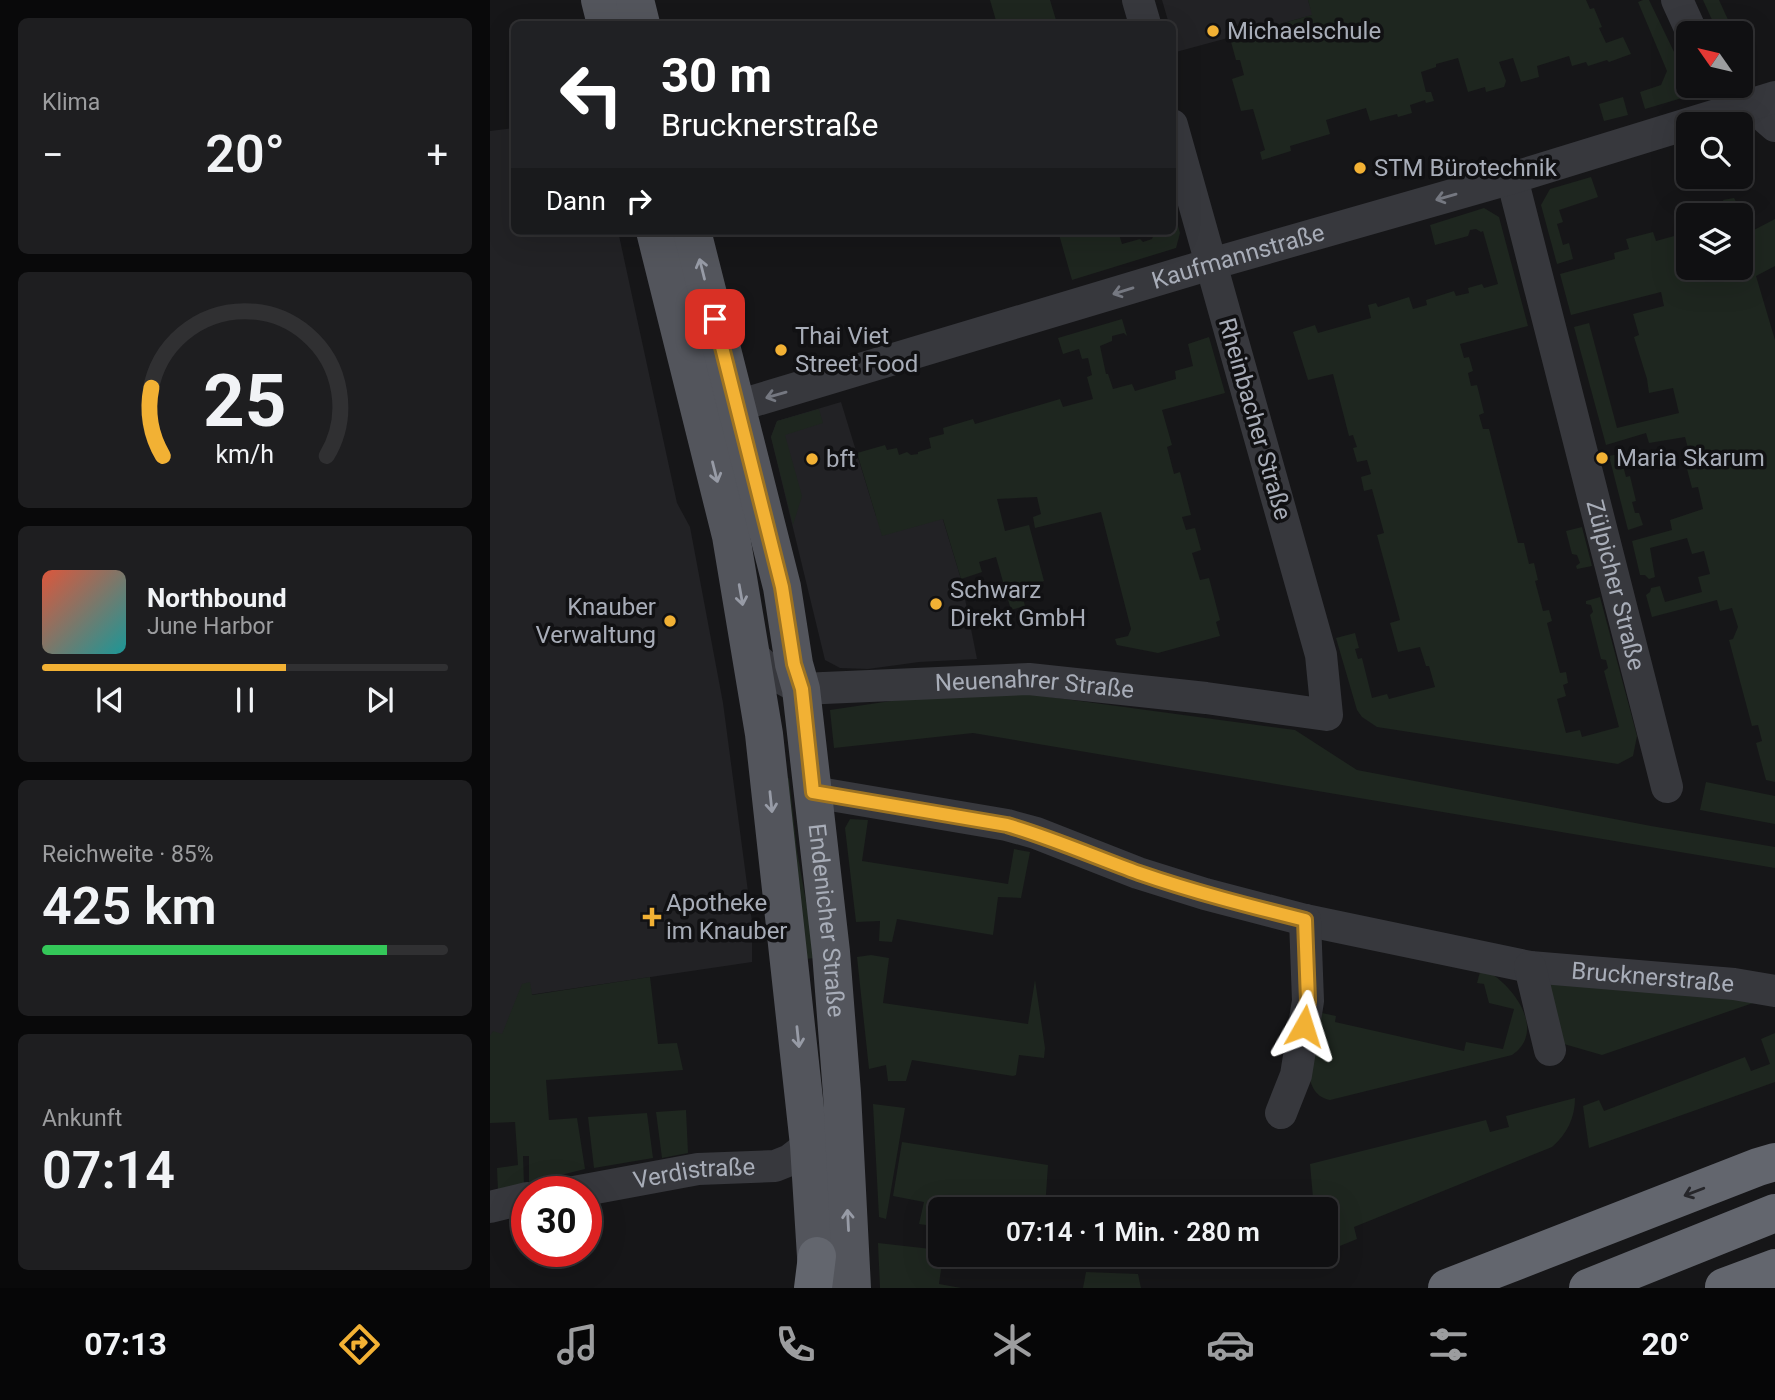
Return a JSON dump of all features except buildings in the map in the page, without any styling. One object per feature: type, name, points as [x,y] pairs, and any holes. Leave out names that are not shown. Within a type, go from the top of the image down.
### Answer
[{"type":"highway","points":[[1447,1288],[1769,1162]]},
{"type":"highway","points":[[1604,1282],[1775,1213]]},
{"type":"highway","points":[[1604,1282],[1775,1232]]},
{"type":"highway","points":[[1724,1287],[1775,1268]]},
{"type":"main road","points":[[600,0],[605,21]]},
{"type":"main road","points":[[635,0],[639,21]]},
{"type":"main road","name":"Endenicher Straße","points":[[656,235],[731,536],[752,655],[764,734],[809,1145],[816,1277],[838,1288]]},
{"type":"main road","name":"Endenicher Straße","points":[[693,235],[782,587],[794,664],[802,689],[831,952],[842,1093],[852,1288]]},
{"type":"street","points":[[1138,0],[1143,21]]},
{"type":"street","points":[[1677,0],[1687,21]]},
{"type":"street","name":"Kaufmannstraße","points":[[699,408],[737,406],[1211,264],[1511,178],[1746,98]]},
{"type":"street","points":[[1754,98],[1775,126]]},
{"type":"street","name":"Rheinbacher Straße","points":[[1176,139],[1321,655],[1327,715]]},
{"type":"street","name":"Zülpicher Straße","points":[[1511,178],[1667,787]]},
{"type":"street","points":[[752,655],[772,673],[802,689]]},
{"type":"street","name":"Neuenahrer Straße","points":[[802,689],[1029,680],[1206,698],[1327,715]]},
{"type":"street","name":"Brucknerstraße","points":[[813,792],[1007,825],[1036,833],[1138,873],[1205,894],[1305,920],[1530,967],[1734,984],[1775,991]]},
{"type":"street","points":[[1281,1113],[1296,1075],[1308,1001],[1305,920]]},
{"type":"street","name":"Brucknerstraße","points":[[1530,967],[1550,1050]]},
{"type":"street","name":"Verdistraße","points":[[602,1187],[698,1169],[775,1166],[790,1160],[809,1145]]},
{"type":"street","points":[[490,1208],[511,1202]]},
{"type":"shaded area","points":[[990,0],[1050,0],[1056,20],[1059,21],[996,21]]},
{"type":"shaded area","name":"Michaelschule","points":[[1162,0],[1308,0],[1313,15],[1176,52],[1176,21],[1168,21]]},
{"type":"shaded area","points":[[1308,0],[1586,0],[1590,9],[1594,8],[1606,43],[1623,37],[1631,54],[1588,66],[1586,62],[1572,66],[1569,56],[1537,66],[1539,77],[1521,82],[1513,58],[1499,62],[1506,81],[1504,87],[1486,92],[1485,87],[1468,92],[1458,58],[1436,64],[1436,67],[1421,72],[1426,92],[1431,92],[1434,101],[1426,103],[1425,100],[1410,105],[1412,113],[1398,117],[1397,114],[1370,121],[1366,108],[1326,120],[1330,134],[1290,146],[1291,151],[1262,160],[1260,152],[1265,150],[1253,109],[1241,111],[1232,79],[1244,75],[1240,60],[1236,60],[1230,38],[1312,15]]},
{"type":"shaded area","points":[[1649,0],[1676,56],[1676,98],[1682,98],[1645,109],[1640,92],[1661,85],[1667,71],[1638,2]]},
{"type":"shaded area","points":[[1703,0],[1719,0],[1729,21],[1713,21]]},
{"type":"shaded area","points":[[1623,97],[1628,115],[1604,121],[1599,104]]},
{"type":"shaded area","points":[[511,128],[511,235],[619,235],[677,503],[690,527],[723,703],[752,922],[752,962],[522,996],[525,1041],[490,1046],[490,131]]},
{"type":"shaded area","points":[[1591,177],[1598,197],[1559,210],[1563,222],[1557,224],[1563,245],[1569,243],[1573,259],[1557,264],[1541,205],[1550,189]]},
{"type":"shaded area","points":[[1734,198],[1737,203],[1724,203],[1723,200]]},
{"type":"shaded area","points":[[1484,208],[1499,217],[1528,326],[1460,344],[1464,358],[1469,357],[1473,371],[1468,373],[1471,386],[1477,385],[1484,413],[1479,415],[1483,429],[1489,429],[1518,543],[1524,543],[1529,564],[1534,563],[1538,580],[1535,581],[1543,611],[1549,610],[1552,621],[1547,623],[1560,673],[1566,672],[1568,683],[1563,685],[1566,696],[1557,699],[1566,733],[1580,730],[1582,737],[1619,727],[1604,671],[1608,668],[1606,660],[1601,659],[1590,615],[1593,612],[1591,605],[1586,604],[1586,601],[1600,597],[1637,736],[1633,756],[1618,764],[1377,727],[1357,710],[1336,638],[1355,633],[1359,648],[1355,649],[1358,659],[1362,658],[1372,698],[1387,694],[1389,699],[1435,687],[1420,647],[1398,652],[1390,623],[1400,620],[1377,535],[1384,533],[1372,489],[1364,491],[1361,477],[1371,474],[1367,460],[1357,462],[1353,448],[1357,447],[1353,435],[1349,436],[1333,374],[1308,380],[1293,332],[1315,325],[1318,333],[1371,318],[1368,305],[1376,303],[1378,307],[1409,297],[1413,309],[1427,305],[1426,300],[1454,291],[1456,296],[1469,293],[1468,288],[1482,284],[1484,288],[1498,284],[1483,231],[1470,230],[1468,236],[1435,245],[1430,225]]},
{"type":"shaded area","points":[[1176,219],[1180,233],[1176,248],[1072,280],[1059,235],[1119,235],[1122,244],[1152,239],[1154,235],[1176,235]]},
{"type":"shaded area","points":[[1775,219],[1775,266],[1756,276],[1775,340],[1775,782],[1766,780],[1756,743],[1762,741],[1758,725],[1752,726],[1729,640],[1733,639],[1738,627],[1732,608],[1720,611],[1717,600],[1652,617],[1646,595],[1651,588],[1660,586],[1665,602],[1702,592],[1698,577],[1710,574],[1704,551],[1692,554],[1687,538],[1650,548],[1655,577],[1649,579],[1640,575],[1632,541],[1672,530],[1670,520],[1703,509],[1698,487],[1692,488],[1685,461],[1691,459],[1685,437],[1649,443],[1646,433],[1606,445],[1574,327],[1589,323],[1617,428],[1679,413],[1673,388],[1649,393],[1634,337],[1639,335],[1633,314],[1664,306],[1661,292],[1571,315],[1560,274],[1615,259],[1614,253],[1629,249],[1626,239],[1653,232],[1656,241],[1676,235],[1676,280],[1753,280],[1753,230]]},
{"type":"shaded area","points":[[1122,319],[1127,336],[1124,333],[1112,336],[1112,341],[1100,346],[1106,374],[1113,389],[1132,384],[1135,391],[1176,379],[1175,371],[1193,366],[1188,344],[1209,337],[1225,393],[1162,410],[1172,445],[1167,447],[1174,474],[1180,472],[1191,515],[1182,517],[1186,530],[1195,528],[1201,550],[1192,553],[1200,580],[1209,578],[1220,620],[1216,622],[1220,636],[1158,653],[1117,645],[1115,639],[1128,636],[1131,629],[1101,512],[1035,528],[1033,517],[1041,514],[1037,497],[997,499],[1005,531],[1029,525],[1044,581],[1020,587],[1025,606],[1011,610],[996,557],[979,562],[982,572],[961,579],[943,519],[882,536],[857,453],[885,445],[887,450],[897,448],[899,455],[907,452],[911,455],[918,454],[931,448],[929,438],[944,434],[943,428],[973,419],[975,424],[1060,399],[1063,407],[1093,399],[1087,377],[1092,375],[1088,358],[1082,359],[1079,349],[1063,354],[1058,338]]},
{"type":"shaded area","points":[[841,402],[876,516],[937,500],[961,579],[977,659],[919,662],[868,669],[840,668],[825,660],[771,437],[777,421]]},
{"type":"shaded area","points":[[819,409],[823,423],[785,435],[802,496],[793,525],[771,437],[777,421]]},
{"type":"shaded area","points":[[1624,453],[1627,464],[1623,466],[1626,477],[1630,476],[1636,501],[1632,502],[1643,525],[1628,530],[1609,456]]},
{"type":"shaded area","points":[[1582,527],[1592,566],[1577,569],[1576,566],[1580,563],[1577,555],[1572,554],[1566,531]]},
{"type":"shaded area","points":[[1028,694],[1295,730],[1357,770],[1775,847],[1775,868],[973,733],[834,748],[830,710],[925,696]]},
{"type":"shaded area","points":[[789,778],[797,851],[816,958],[804,959],[781,779]]},
{"type":"shaded area","points":[[1706,782],[1775,796],[1775,824],[1700,810]]},
{"type":"shaded area","points":[[850,819],[868,820],[862,861],[1008,884],[1014,849],[1030,852],[1021,898],[998,897],[993,935],[897,919],[892,942],[879,941],[880,921],[856,922],[845,828]]},
{"type":"shaded area","points":[[871,955],[889,958],[883,1003],[1028,1024],[1035,980],[1045,1048],[1044,1058],[1019,1055],[1016,1075],[1013,1076],[912,1060],[906,1081],[888,1081],[886,1065],[869,1069],[857,957]]},
{"type":"shaded area","points":[[1481,968],[1492,974],[1513,994],[1526,1020],[1527,1033],[1522,1045],[1512,1055],[1330,1100],[1319,1095],[1313,1087],[1309,1076],[1309,1063],[1317,1012],[1336,1016],[1335,1022],[1464,1051],[1466,1042],[1503,1049],[1514,1009],[1489,1003],[1484,984],[1477,983]]},
{"type":"shaded area","points":[[650,977],[658,1044],[677,1043],[683,1070],[546,1080],[549,1120],[577,1118],[585,1169],[557,1176],[529,1176],[529,1156],[523,1156],[524,1176],[511,1176],[511,1188],[498,1191],[497,1168],[518,1165],[515,1122],[490,1123],[490,1036],[493,1031],[502,1034],[522,984],[530,982],[532,995]]},
{"type":"shaded area","points":[[1544,977],[1732,994],[1753,1003],[1602,1055],[1557,1042]]},
{"type":"shaded area","points":[[1775,1033],[1775,1082],[1589,1148],[1583,1106],[1599,1100],[1604,1111],[1745,1057],[1751,1071],[1770,1064],[1761,1039]]},
{"type":"shaded area","points":[[1575,1098],[1569,1125],[1552,1147],[1354,1227],[1357,1239],[1338,1247],[1338,1197],[1313,1197],[1310,1164],[1486,1120],[1490,1132],[1509,1127],[1506,1116]]},
{"type":"shaded area","points":[[873,1104],[905,1108],[886,1219],[879,1217]]},
{"type":"shaded area","points":[[686,1110],[688,1153],[662,1158],[656,1112]]},
{"type":"shaded area","points":[[647,1113],[653,1158],[594,1168],[588,1117]]},
{"type":"shaded area","points":[[902,1142],[1048,1165],[1046,1197],[928,1197],[928,1225],[919,1224],[924,1202],[893,1196]]},
{"type":"shaded area","points":[[878,1243],[928,1249],[928,1267],[941,1267],[939,1284],[961,1288],[880,1288]]},
{"type":"shaded area","points":[[1086,1272],[1138,1274],[1141,1288],[1083,1288]]},
{"type":"place","name":"Michaelschule","points":[[1213,31]]},
{"type":"place","name":"STM Bürotechnik","points":[[1360,168]]},
{"type":"place","name":"Thai Viet Street Food","points":[[781,350]]},
{"type":"place","name":"Maria Skarum","points":[[1602,458]]},
{"type":"place","name":"bft","points":[[812,459]]},
{"type":"place","name":"Schwarz Direkt GmbH","points":[[936,604]]},
{"type":"place","name":"Knauber Verwaltung","points":[[670,621]]},
{"type":"place","name":"Apotheke im Knauber","points":[[652,917]]},
{"type":"route","points":[[715,319],[782,587],[794,664],[802,689],[813,792],[1007,825],[1036,833],[1138,873],[1305,920],[1308,1001],[1304,1026]]}]
